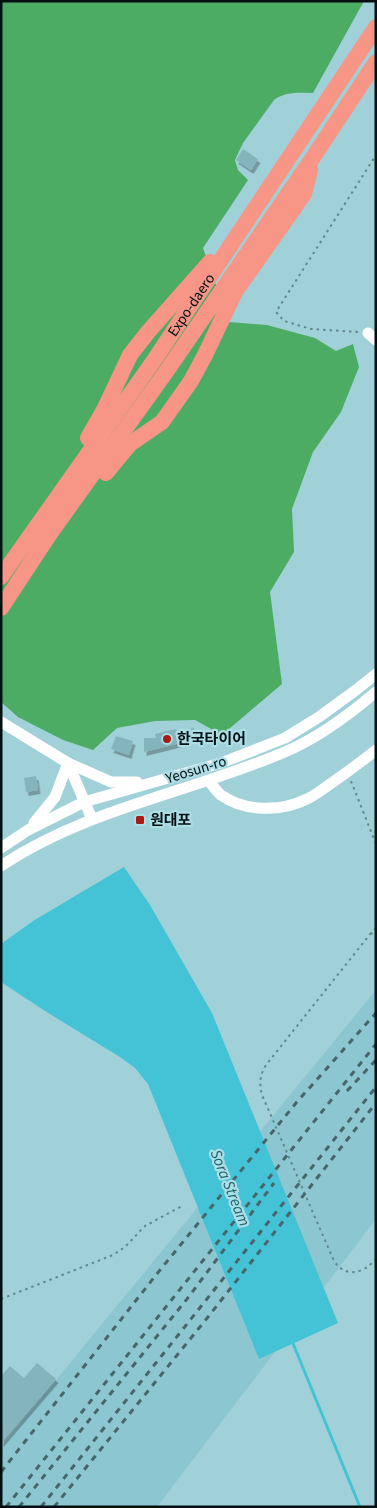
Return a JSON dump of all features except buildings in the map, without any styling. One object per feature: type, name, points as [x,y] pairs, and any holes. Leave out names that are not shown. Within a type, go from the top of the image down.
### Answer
[{"type":"highway","points":[[43,530],[130,355],[212,259],[246,212],[282,148],[376,22]]},
{"type":"highway","name":"Expo-daero","points":[[1,608],[12,592],[43,530],[376,28]]},
{"type":"highway","name":"Expo-daero","points":[[1,577],[43,530],[168,369],[376,62]]},
{"type":"highway","points":[[43,530],[91,491],[130,444],[158,425],[168,415],[191,381],[235,292],[304,194],[312,159]]},
{"type":"street","name":"Yeosun-ro","points":[[28,830],[84,802],[221,763],[285,738],[319,717],[376,674]]},
{"type":"street","name":"Yeosun-ro","points":[[1,866],[36,844],[64,830],[209,781],[288,751],[325,730],[376,692]]},
{"type":"street","points":[[1,722],[68,763],[111,782],[159,781]]},
{"type":"street","points":[[209,781],[220,794],[236,803],[260,808],[283,806],[309,798],[348,772],[376,750]]},
{"type":"street","points":[[68,763],[92,819]]},
{"type":"street","points":[[1,848],[28,830],[43,813],[55,797],[68,763]]},
{"type":"path","points":[[372,336],[311,329],[284,321],[276,312],[376,155]]},
{"type":"path","points":[[348,772],[376,844]]},
{"type":"path","points":[[376,928],[266,1065],[261,1074],[260,1083],[262,1095],[334,1261],[341,1269],[358,1272],[367,1268],[376,1259]]},
{"type":"path","points":[[371,933],[376,936]]},
{"type":"path","points":[[1,1299],[113,1255],[126,1247],[145,1226],[182,1206]]},
{"type":"shaded area","points":[[376,990],[376,1219],[157,1507],[1,1507],[1,1447]]},
{"type":"green space","points":[[1,1],[364,1],[313,93],[288,94],[274,100],[243,143],[235,160],[238,170],[248,180],[203,248],[229,322],[267,325],[315,338],[336,351],[353,344],[359,367],[341,412],[313,452],[292,509],[294,552],[270,592],[282,684],[222,735],[195,720],[155,721],[117,728],[93,750],[63,740],[18,717],[1,702]]},
{"type":"water","points":[[124,867],[150,905],[212,1013],[338,1323],[259,1359],[148,1084],[135,1068],[120,1057],[1,982],[1,944],[33,921]]},
{"type":"waterway","name":"Sora Stream","points":[[292,1341],[360,1507]]},
{"type":"railway","points":[[1,1472],[156,1275],[296,1103],[376,1013]]},
{"type":"railway","points":[[6,1507],[376,1044]]},
{"type":"railway","points":[[347,1091],[376,1060]]},
{"type":"railway","points":[[41,1507],[376,1087]]},
{"type":"railway","points":[[54,1507],[208,1317],[376,1103]]},
{"type":"railway","points":[[19,1507],[187,1299],[274,1183]]},
{"type":"place","name":"한국타이어","points":[[167,739]]},
{"type":"place","name":"원대포","points":[[140,820]]}]
